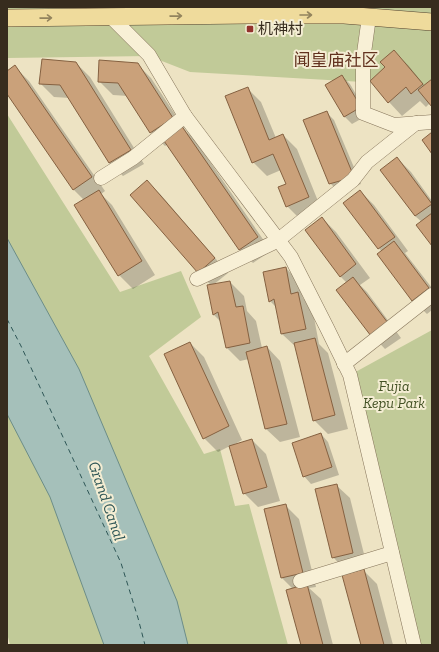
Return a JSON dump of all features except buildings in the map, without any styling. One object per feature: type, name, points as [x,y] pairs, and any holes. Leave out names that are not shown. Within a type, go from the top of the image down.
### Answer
[{"type":"main road","points":[[7,18],[248,15],[344,11],[369,17],[432,22]]},
{"type":"street","points":[[110,16],[149,56],[185,116],[291,257],[350,375],[414,645]]},
{"type":"street","points":[[369,17],[363,60],[363,113],[394,125],[432,122]]},
{"type":"street","points":[[100,178],[133,158],[185,116]]},
{"type":"street","points":[[197,279],[279,240],[353,180],[367,162],[416,123]]},
{"type":"street","points":[[344,364],[432,295]]},
{"type":"street","points":[[300,581],[392,553]]},
{"type":"green space","points":[[7,7],[432,7],[432,86],[190,72],[149,56],[7,58]]},
{"type":"green space","points":[[7,114],[120,292],[181,271],[201,317],[149,356],[204,454],[220,449],[235,506],[249,504],[288,645],[10,645],[7,633]]},
{"type":"green space","name":"Fujia Kepu Park","points":[[432,330],[432,645],[414,645],[350,375]]},
{"type":"water","name":"Grand Canal","points":[[7,238],[79,369],[177,601],[188,645],[104,645],[50,497],[7,414]]},
{"type":"ferry route","points":[[7,319],[21,346],[121,563],[145,645]]},
{"type":"place","name":"机神村","points":[[250,29]]},
{"type":"district","name":"闻皇庙社区","points":[[336,60]]}]
